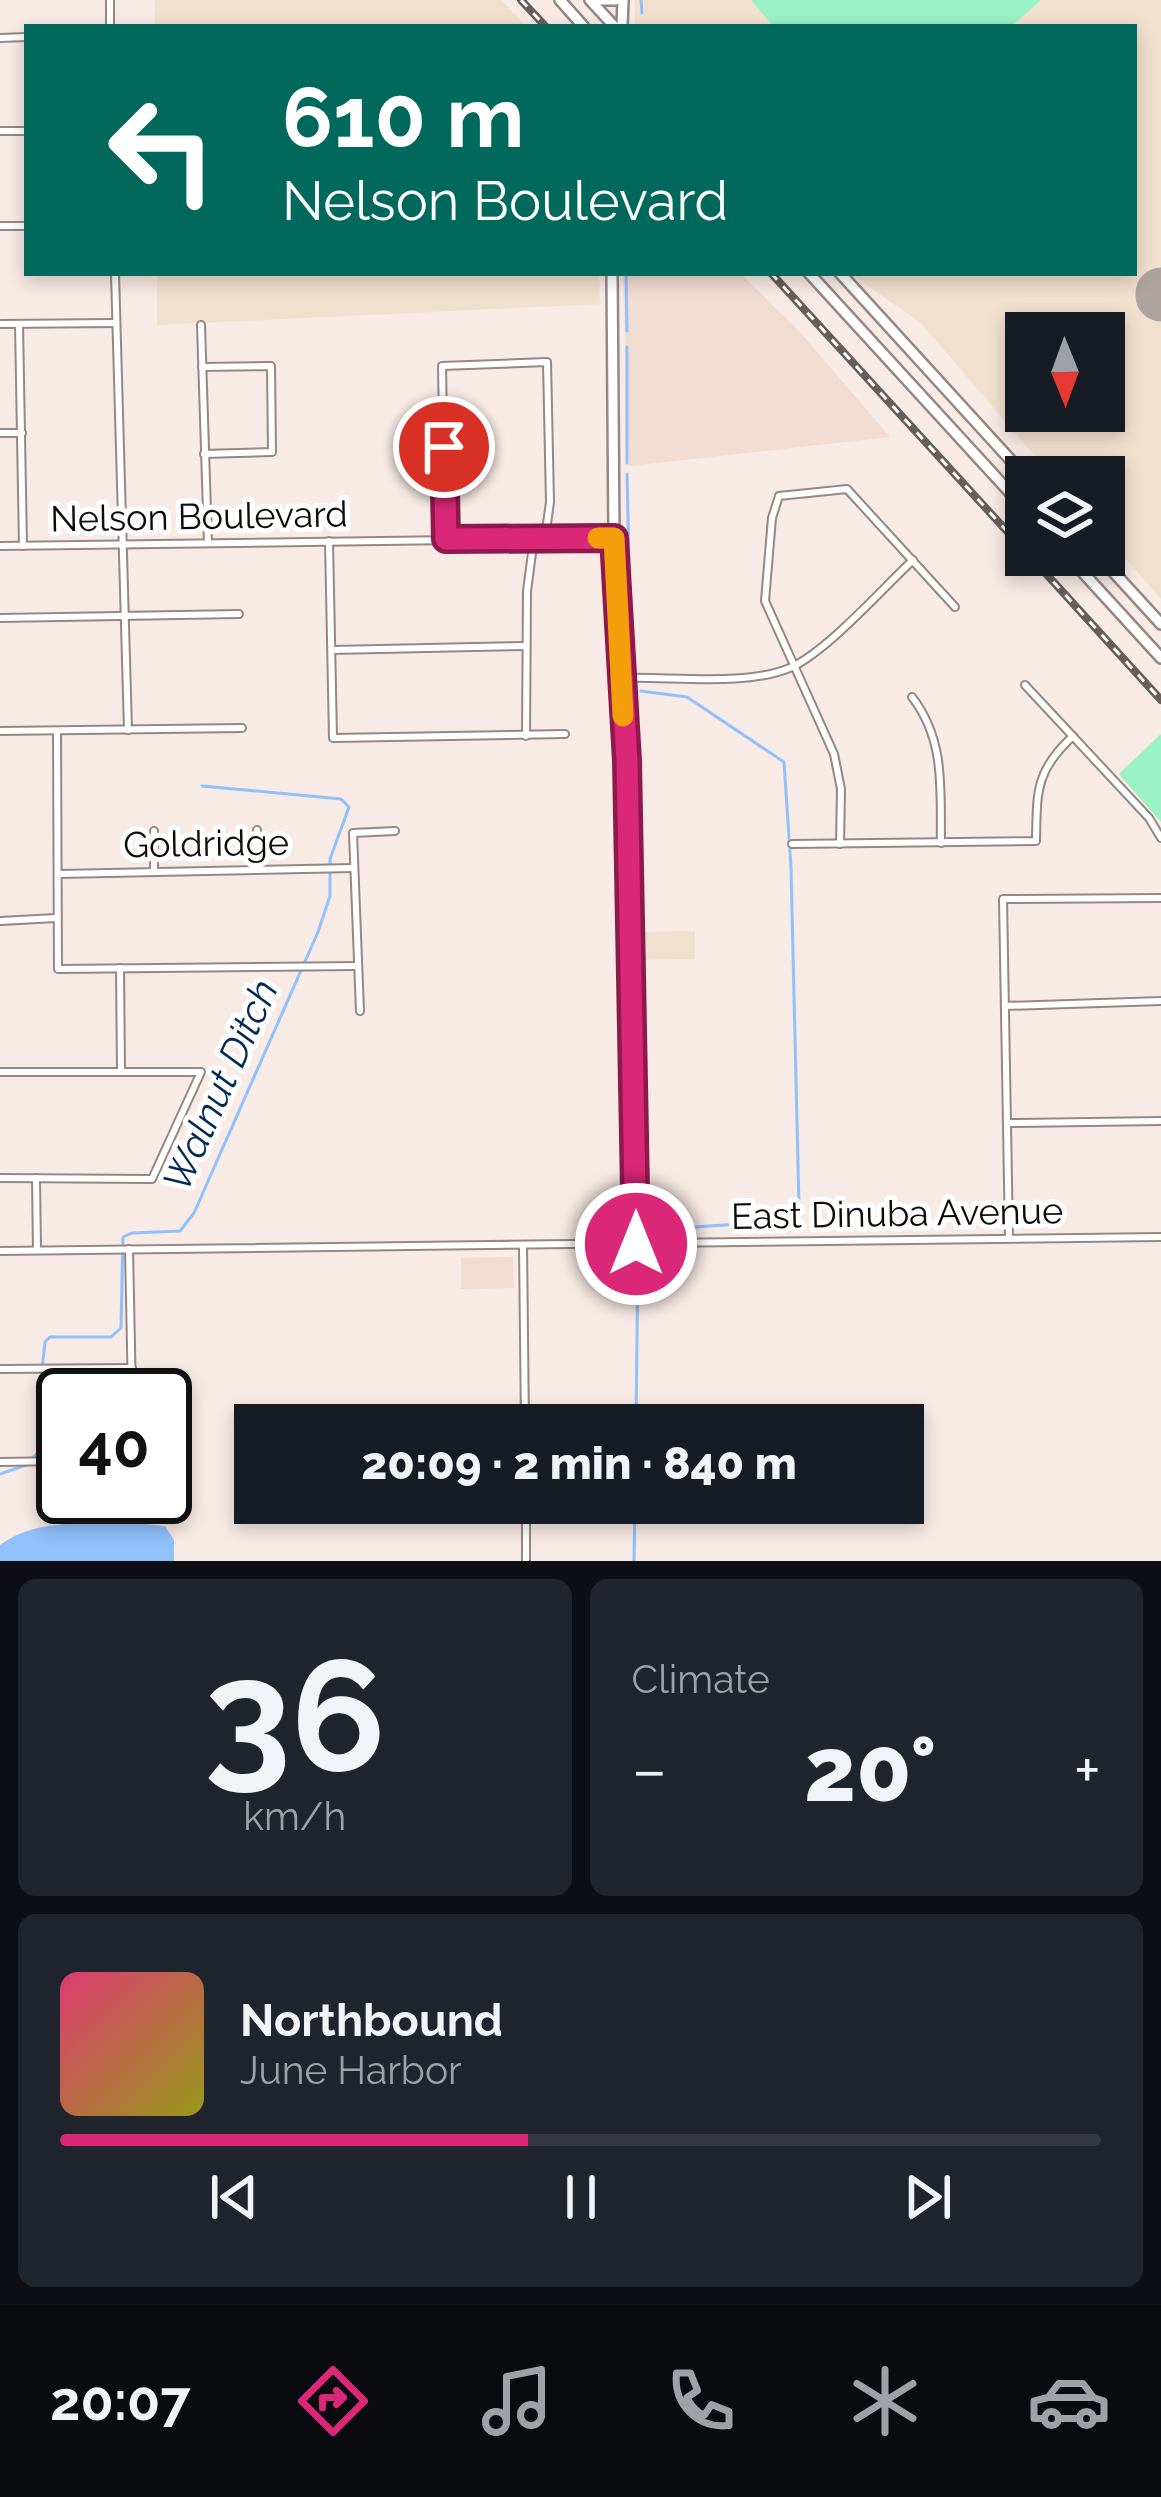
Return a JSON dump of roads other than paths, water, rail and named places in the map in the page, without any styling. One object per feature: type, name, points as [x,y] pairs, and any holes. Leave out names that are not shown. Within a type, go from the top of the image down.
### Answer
[{"type":"street","points":[[560,0],[581,24]]},
{"type":"street","points":[[591,0],[619,0]]},
{"type":"street","points":[[591,0],[615,24]]},
{"type":"street","points":[[115,276],[128,730]]},
{"type":"street","points":[[612,276],[614,538],[627,761],[636,1244]]},
{"type":"street","points":[[812,276],[1005,487]]},
{"type":"street","points":[[843,276],[1007,456]]},
{"type":"street","points":[[0,324],[115,323]]},
{"type":"street","points":[[20,324],[23,545]]},
{"type":"street","points":[[200,326],[208,543]]},
{"type":"street","points":[[446,539],[442,366],[547,362],[550,502],[545,538]]},
{"type":"street","points":[[202,367],[271,366],[272,452],[204,454]]},
{"type":"street","points":[[0,433],[22,433]]},
{"type":"street","points":[[840,844],[841,789],[834,754],[765,601],[772,518],[779,496],[848,490],[955,607]]},
{"type":"street","points":[[526,736],[527,591],[534,538]]},
{"type":"street","name":"Nelson Boulevard","points":[[0,546],[614,538]]},
{"type":"street","points":[[329,542],[333,738],[565,734]]},
{"type":"street","points":[[620,678],[761,675],[791,667],[820,647],[913,560]]},
{"type":"street","points":[[1086,576],[1161,658]]},
{"type":"street","points":[[1116,576],[1161,624]]},
{"type":"street","points":[[0,618],[239,614]]},
{"type":"street","points":[[332,650],[526,646]]},
{"type":"street","points":[[1025,685],[1149,818],[1161,838]]},
{"type":"street","points":[[911,697],[932,726],[938,748],[941,843]]},
{"type":"street","points":[[0,731],[242,728]]},
{"type":"street","points":[[57,731],[58,969],[358,966]]},
{"type":"street","points":[[792,844],[1036,841],[1039,783],[1053,755],[1073,736]]},
{"type":"street","points":[[257,830],[257,869]]},
{"type":"street","points":[[154,831],[154,870]]},
{"type":"street","points":[[360,1011],[353,833],[395,831]]},
{"type":"street","name":"Goldridge","points":[[59,874],[354,868]]},
{"type":"street","points":[[1009,1238],[1003,899],[1161,898]]},
{"type":"street","points":[[0,921],[56,918]]},
{"type":"street","points":[[120,968],[121,1069]]},
{"type":"street","points":[[1005,1006],[1161,1001]]},
{"type":"street","points":[[0,1072],[201,1072],[152,1179],[0,1178]]},
{"type":"street","points":[[1007,1123],[1161,1121]]},
{"type":"street","points":[[36,1178],[37,1250]]},
{"type":"street","name":"East Dinuba Avenue","points":[[0,1250],[1161,1237]]},
{"type":"street","points":[[523,1246],[525,1404]]},
{"type":"street","points":[[129,1250],[132,1368]]},
{"type":"street","points":[[0,1369],[36,1369]]},
{"type":"street","points":[[0,1462],[36,1461]]},
{"type":"street","points":[[526,1524],[526,1561]]},
{"type":"water","points":[[60,1524],[165,1526],[174,1540],[174,1561],[0,1561],[0,1545],[28,1531]]},
{"type":"waterway","points":[[641,0],[642,13]]},
{"type":"waterway","points":[[626,276],[627,331]]},
{"type":"waterway","points":[[627,347],[627,463]]},
{"type":"waterway","points":[[627,474],[630,601]]},
{"type":"waterway","points":[[641,691],[687,697],[784,762],[799,1208],[787,1219],[772,1222],[646,1230]]},
{"type":"waterway","name":"Walnut Ditch","points":[[33,1458],[39,1451],[45,1342],[50,1337],[111,1337],[121,1328],[123,1237],[180,1231],[194,1213],[330,896],[330,859],[349,807],[341,799],[202,786]]},
{"type":"waterway","points":[[636,1404],[638,1250]]},
{"type":"waterway","name":"Walnut Ditch","points":[[0,1474],[26,1465]]},
{"type":"waterway","points":[[634,1561],[635,1524]]},
{"type":"railway","points":[[521,0],[543,24]]},
{"type":"railway","points":[[774,276],[1005,529]]},
{"type":"railway","points":[[1048,576],[1161,700]]}]
